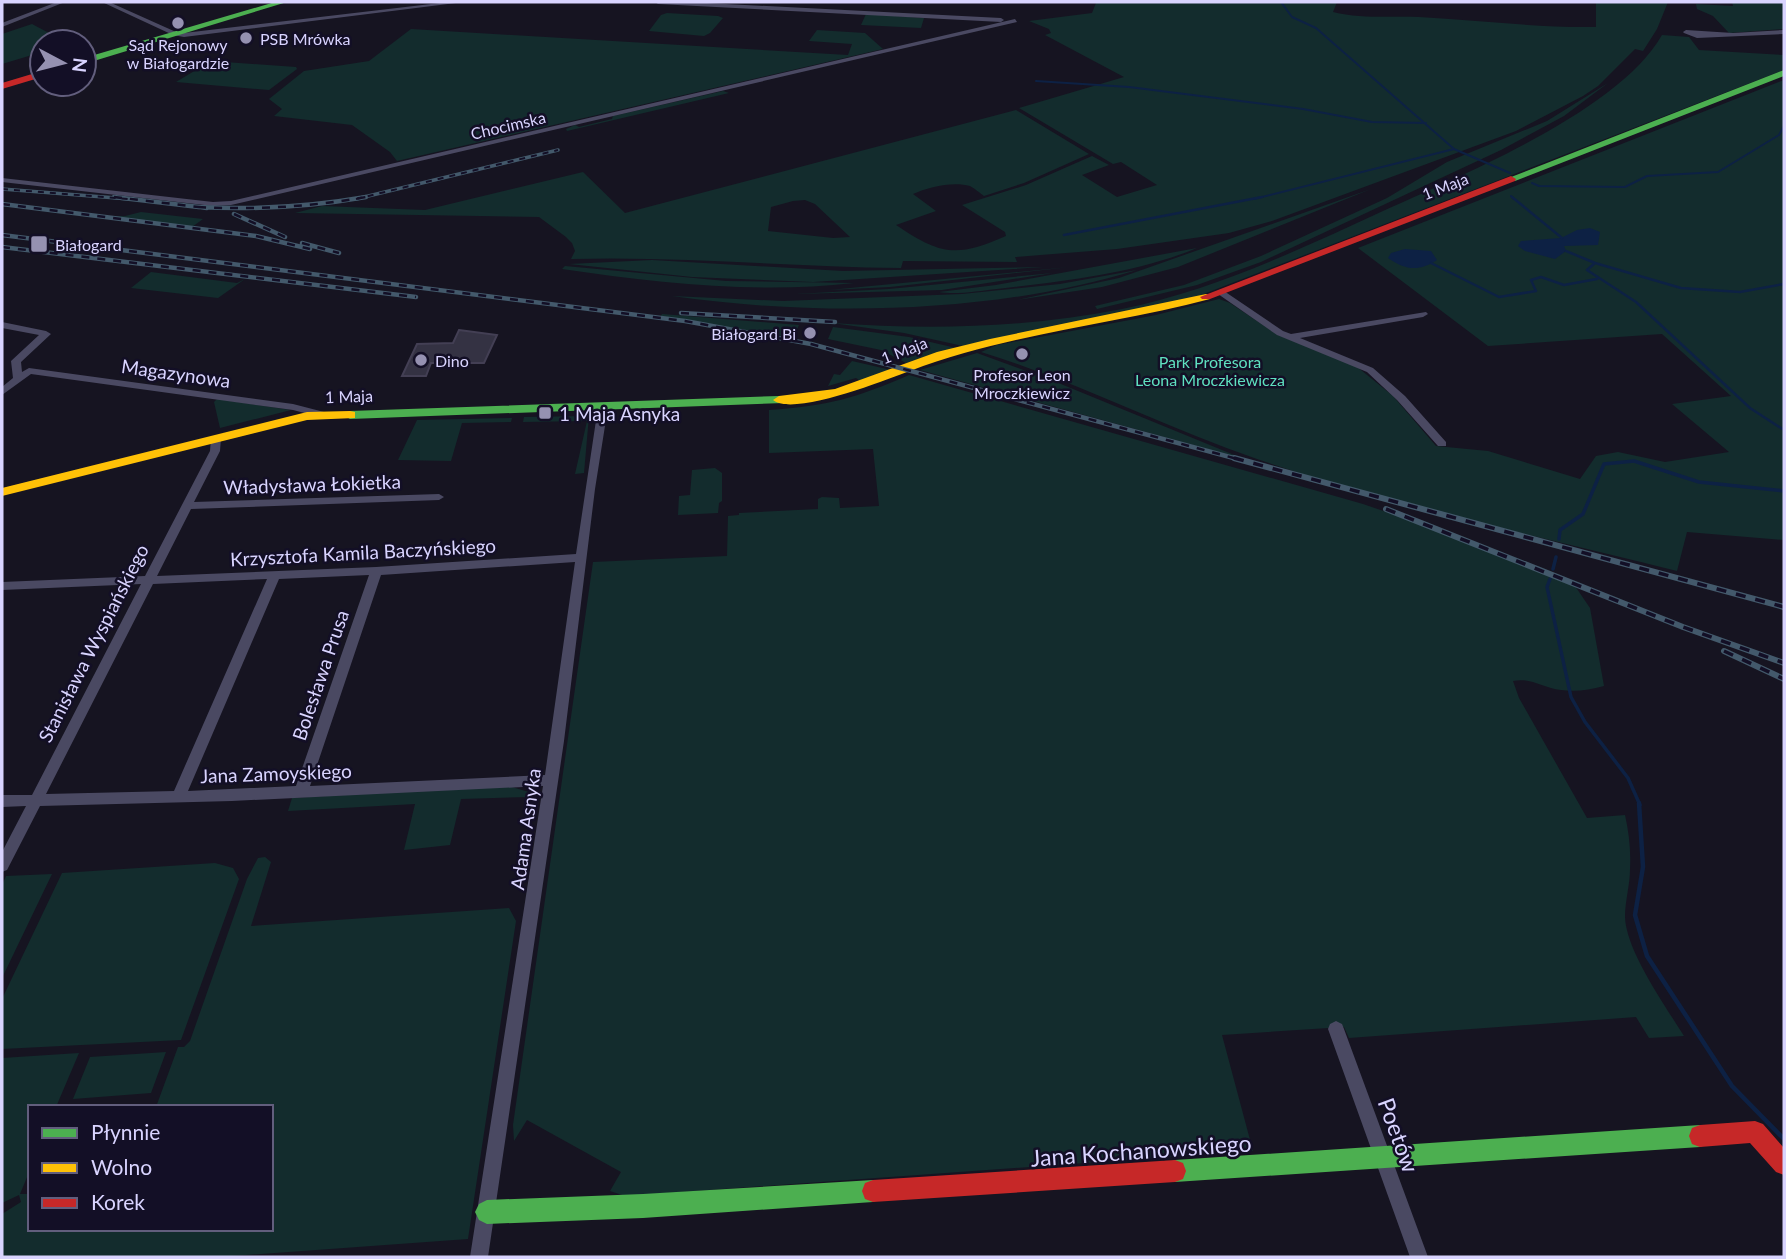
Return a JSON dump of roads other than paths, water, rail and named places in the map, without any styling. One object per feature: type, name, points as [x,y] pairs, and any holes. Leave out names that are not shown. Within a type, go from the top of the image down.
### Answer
[{"type":"street","points":[[2,25],[62,2]]},
{"type":"street","points":[[106,2],[175,34],[192,35],[461,2]]},
{"type":"street","points":[[98,57],[283,2]]},
{"type":"street","points":[[658,2],[983,23]]},
{"type":"street","name":"Chocimska","points":[[2,180],[214,204],[232,203],[983,23],[1015,20]]},
{"type":"street","points":[[1720,35],[1784,32]]},
{"type":"street","name":"1 Maja","points":[[2,492],[320,414],[763,402],[819,397],[860,386],[914,363],[950,352],[1154,311],[1221,292],[1784,73]]},
{"type":"street","points":[[2,86],[28,78]]},
{"type":"street","points":[[1221,292],[1287,336],[1370,370],[1401,398],[1442,444]]},
{"type":"street","points":[[1287,336],[1314,335],[1423,314]]},
{"type":"street","points":[[2,326],[46,334],[16,361],[23,374],[2,392]]},
{"type":"street","name":"Magazynowa","points":[[23,374],[293,407],[320,414]]},
{"type":"street","name":"Adama Asnyka","points":[[479,1257],[551,780],[603,407]]},
{"type":"street","name":"Stanisława Wyspiańskiego","points":[[2,866],[215,451],[216,438]]},
{"type":"street","name":"Władysława Łokietka","points":[[186,506],[439,497]]},
{"type":"street","name":"Krzysztofa Kamila Baczyńskiego","points":[[2,586],[275,575],[580,558]]},
{"type":"street","name":"Bolesława Prusa","points":[[301,792],[376,570]]},
{"type":"street","points":[[179,796],[275,575]]},
{"type":"street","name":"Jana Zamoyskiego","points":[[2,801],[301,792],[551,780]]},
{"type":"street","name":"Poetów","points":[[1336,1029],[1419,1257]]},
{"type":"street","name":"Jana Kochanowskiego","points":[[486,1212],[643,1206],[1755,1132],[1784,1164]]},
{"type":"water","points":[[1590,228],[1600,232],[1598,245],[1564,246],[1566,251],[1555,259],[1525,251],[1518,246],[1521,241],[1561,238],[1577,230]]},
{"type":"water","points":[[1405,249],[1431,251],[1437,260],[1412,268],[1388,258],[1391,253]]},
{"type":"waterway","points":[[1281,2],[1292,17],[1316,28],[1424,123]]},
{"type":"waterway","points":[[1036,81],[1129,87],[1303,109],[1372,122],[1424,123]]},
{"type":"waterway","points":[[1424,123],[1454,149]]},
{"type":"waterway","points":[[1532,183],[1539,186],[1625,187],[1647,176],[1718,172],[1779,135],[1784,126]]},
{"type":"waterway","points":[[1262,197],[1454,149]]},
{"type":"waterway","points":[[1454,149],[1510,173]]},
{"type":"waterway","points":[[1064,235],[1262,197]]},
{"type":"waterway","points":[[1254,199],[1262,197]]},
{"type":"waterway","points":[[1512,197],[1562,238]]},
{"type":"waterway","points":[[1566,251],[1595,263]]},
{"type":"waterway","points":[[1431,263],[1499,297],[1536,291],[1531,280],[1541,277],[1564,285],[1597,279]]},
{"type":"waterway","points":[[1595,263],[1681,288],[1740,292],[1784,284]]},
{"type":"waterway","points":[[1595,263],[1587,270],[1636,302],[1750,408],[1784,430]]},
{"type":"waterway","points":[[1559,539],[1560,530],[1583,514],[1604,464],[1634,461],[1699,482],[1784,491]]},
{"type":"waterway","points":[[1553,569],[1556,557]]},
{"type":"waterway","points":[[1550,579],[1547,587],[1571,697],[1585,722],[1628,778],[1640,805]]},
{"type":"waterway","points":[[1639,803],[1643,867],[1635,915],[1647,956],[1732,1086],[1784,1139]]},
{"type":"railway","points":[[362,198],[558,150]]},
{"type":"railway","points":[[2,189],[129,199]]},
{"type":"railway","points":[[114,197],[199,207]]},
{"type":"railway","points":[[362,198],[366,197]]},
{"type":"railway","points":[[199,207],[282,207],[362,198]]},
{"type":"railway","points":[[356,199],[362,198]]},
{"type":"railway","points":[[2,204],[256,236],[310,249]]},
{"type":"railway","points":[[199,207],[207,208]]},
{"type":"railway","points":[[234,214],[285,237]]},
{"type":"railway","points":[[2,235],[685,321],[811,344],[1241,460]]},
{"type":"railway","points":[[302,243],[339,253]]},
{"type":"railway","points":[[2,247],[416,297]]},
{"type":"railway","points":[[681,313],[835,322]]},
{"type":"railway","points":[[1234,458],[1784,607]]},
{"type":"railway","points":[[1386,509],[1683,627],[1784,663]]},
{"type":"railway","points":[[1724,651],[1784,679]]},
{"type":"place","name":"Sąd Rejonowy w Białogardzie","points":[[178,23]]},
{"type":"place","name":"PSB Mrówka","points":[[246,38]]},
{"type":"place","name":"Białogard","points":[[39,244]]},
{"type":"place","name":"Białogard Bi","points":[[810,333]]},
{"type":"place","name":"Profesor Leon Mroczkiewicz","points":[[1022,354]]},
{"type":"place","name":"Dino","points":[[421,360]]},
{"type":"place","name":"1 Maja Asnyka","points":[[545,413]]},
{"type":"park label","name":"Park Profesora Leona Mroczkiewicza","points":[[1210,370]]}]
